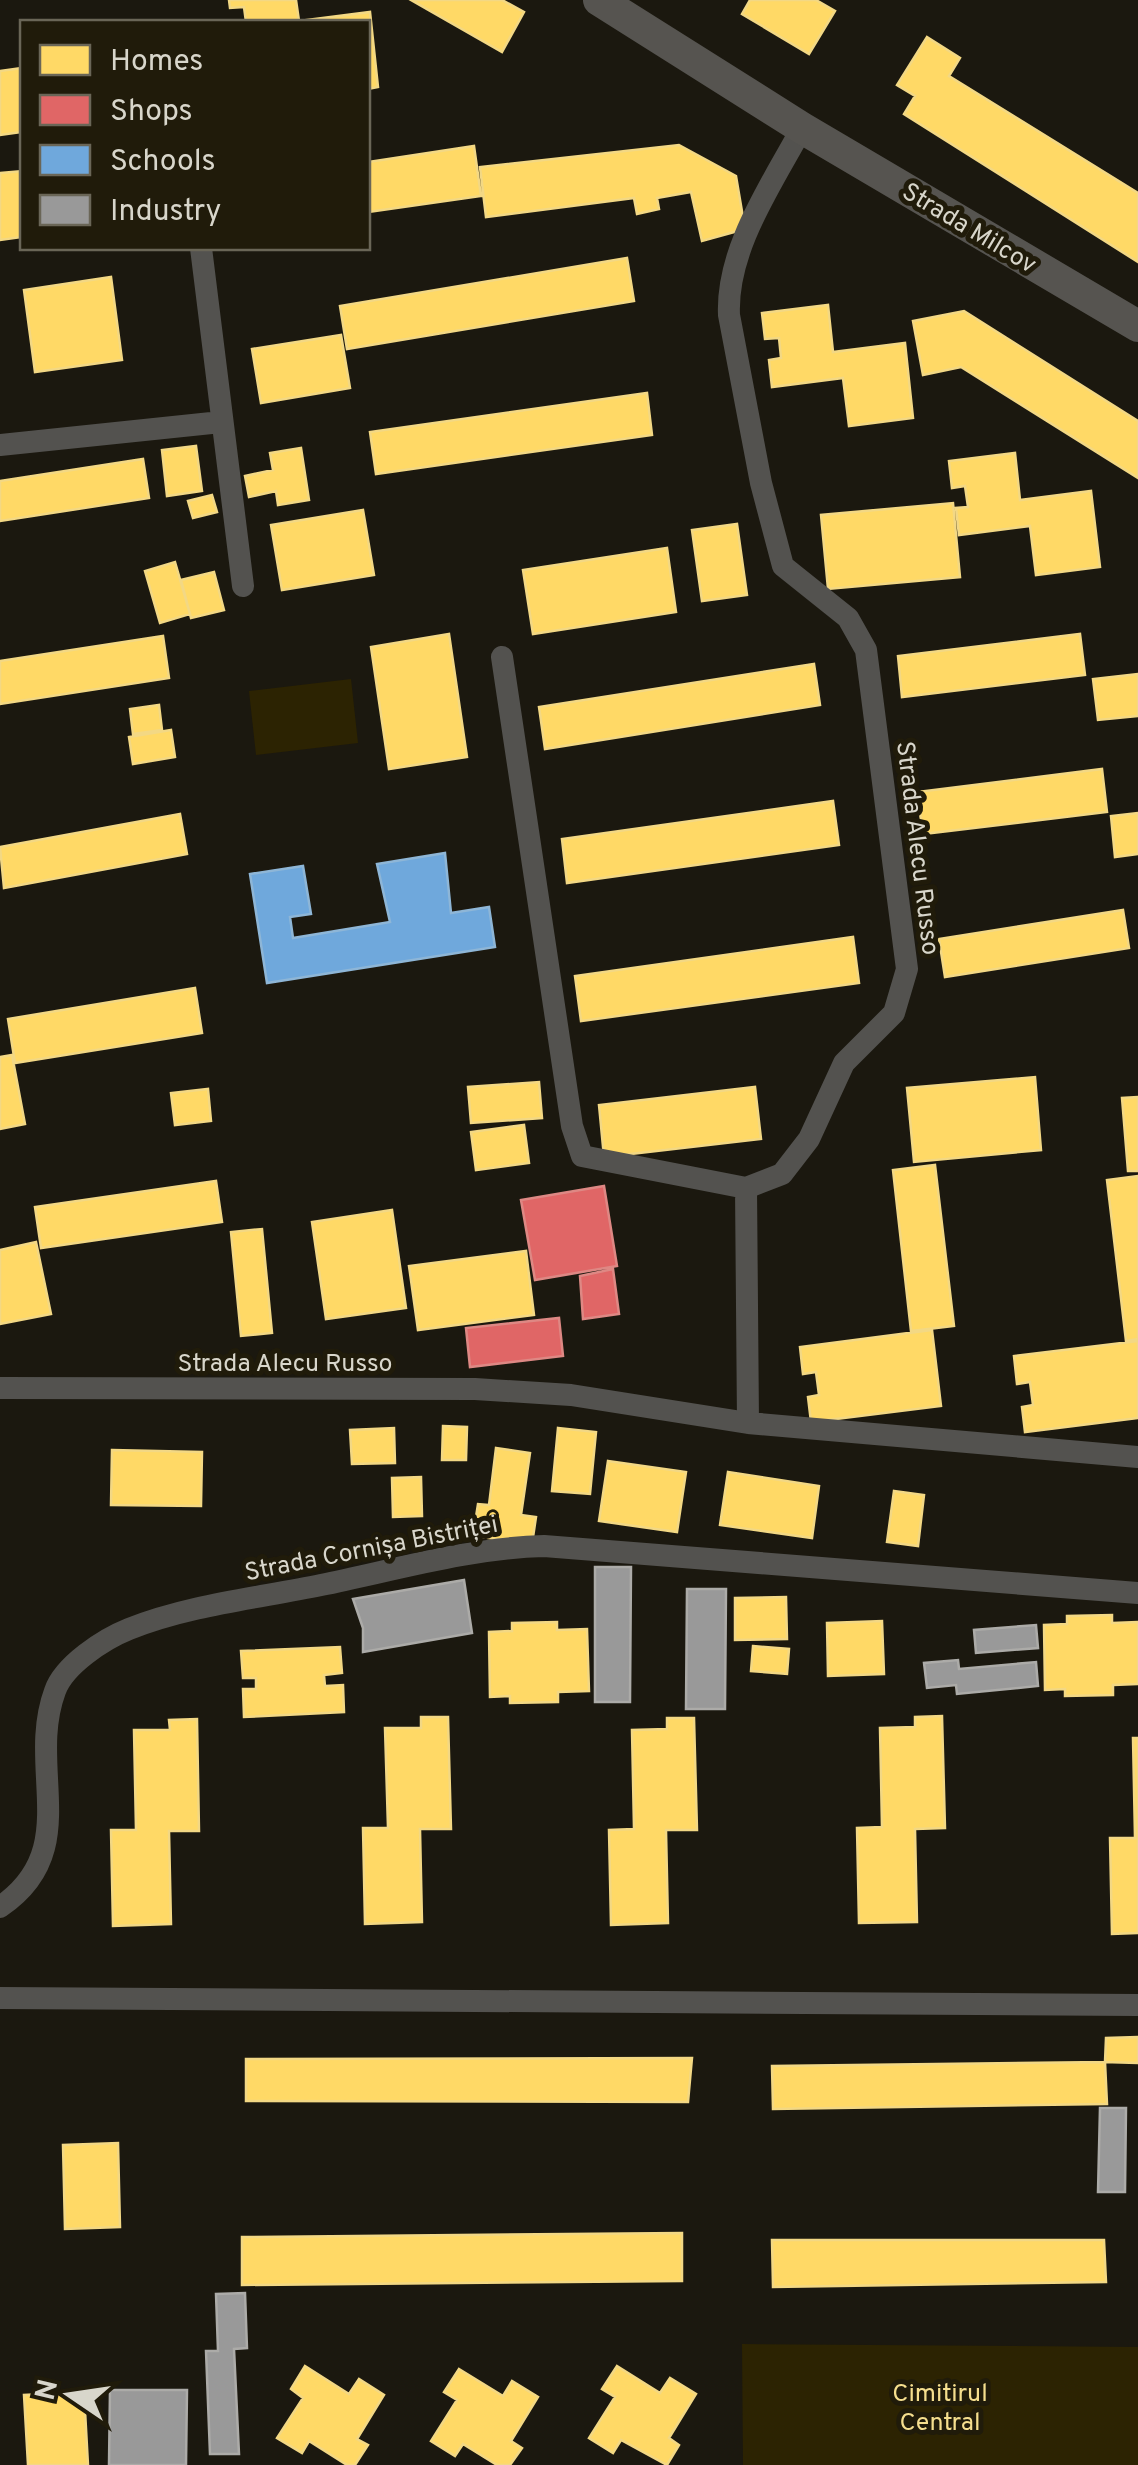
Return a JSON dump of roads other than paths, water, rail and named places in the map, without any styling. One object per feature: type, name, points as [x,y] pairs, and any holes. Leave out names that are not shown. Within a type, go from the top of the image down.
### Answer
[{"type":"main road","name":"Strada Milcov","points":[[598,0],[802,128],[1138,326]]},
{"type":"street","name":"Strada Alecu Russo","points":[[746,1188],[782,1174],[809,1139],[844,1063],[894,1012],[907,968],[866,650],[848,618],[783,566],[751,437],[728,287],[736,260],[802,128]]},
{"type":"street","points":[[201,250],[242,586]]},
{"type":"street","points":[[0,445],[221,422]]},
{"type":"street","points":[[502,657],[572,1126],[582,1156],[746,1188],[748,1422]]},
{"type":"street","name":"Strada Alecu Russo","points":[[0,1388],[475,1389],[571,1396],[748,1422],[1138,1457]]},
{"type":"street","name":"Strada Cornișa Bistriței","points":[[0,1907],[37,1872],[50,1823],[45,1739],[56,1688],[88,1653],[126,1630],[186,1612],[485,1548],[544,1546],[1138,1592]]},
{"type":"street","points":[[0,1998],[1138,2004]]},
{"type":"park label","name":"Cimitirul Central","points":[[940,2406]]}]
